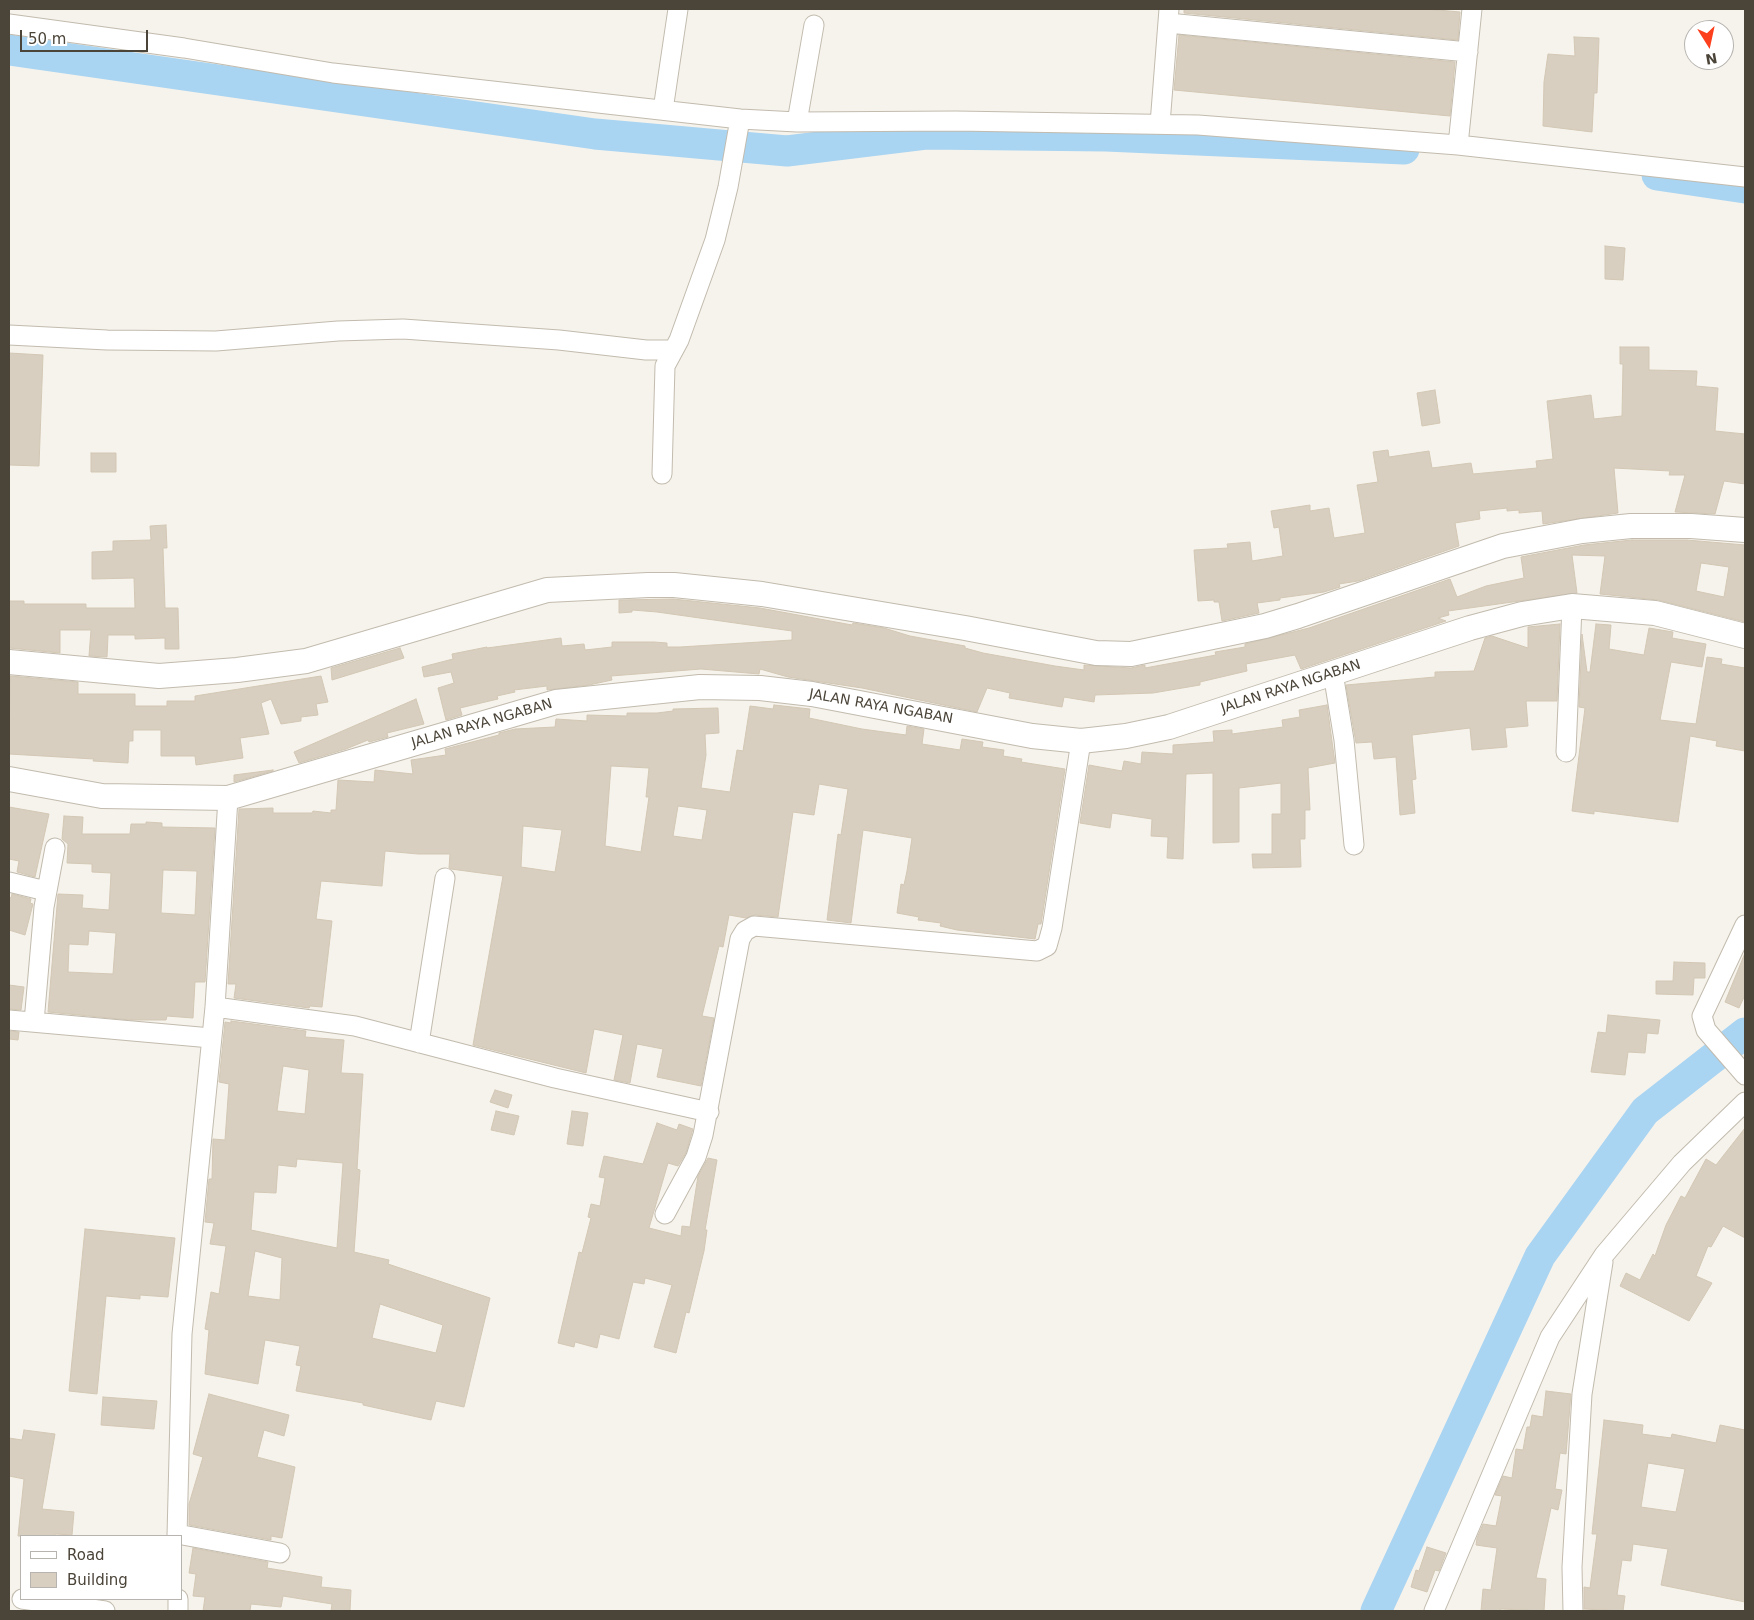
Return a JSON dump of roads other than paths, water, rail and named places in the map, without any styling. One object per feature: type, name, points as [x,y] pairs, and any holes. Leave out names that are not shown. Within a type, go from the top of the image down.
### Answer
[{"type":"street","points":[[663,110],[678,9]]},
{"type":"street","points":[[1458,145],[1472,9]]},
{"type":"street","points":[[1160,124],[1168,16],[1468,52]]},
{"type":"street","points":[[9,24],[184,48],[333,73],[740,119],[797,122],[1160,124],[1458,145],[1745,177]]},
{"type":"street","points":[[797,122],[814,25]]},
{"type":"street","points":[[662,474],[663,374],[679,340],[714,240],[728,187],[740,119]]},
{"type":"street","points":[[9,335],[108,340],[216,341],[338,330],[403,329],[559,340],[646,350],[673,350]]},
{"type":"street","points":[[9,662],[159,676],[236,670],[306,661],[547,590],[648,585],[674,585],[762,594],[955,626],[1096,653],[1130,654],[1298,616],[1503,546],[1582,531],[1631,526],[1691,526],[1745,530]]},
{"type":"street","points":[[1566,752],[1572,606]]},
{"type":"street","name":"JALAN RAYA NGABAN","points":[[9,779],[102,796],[228,798],[556,702],[677,689],[760,688],[812,694],[1032,736],[1081,741],[1126,736],[1169,727],[1470,628],[1522,614],[1572,606],[1655,614],[1745,636]]},
{"type":"street","points":[[1333,673],[1344,740],[1354,845]]},
{"type":"street","points":[[665,1214],[696,1157],[709,1112],[740,939],[745,931],[754,926],[1037,951],[1046,946],[1052,928],[1081,741]]},
{"type":"street","points":[[177,1535],[182,1334],[215,1006],[228,798]]},
{"type":"street","points":[[34,1022],[46,890],[55,848]]},
{"type":"street","points":[[419,1043],[445,878]]},
{"type":"street","points":[[9,882],[46,890]]},
{"type":"street","points":[[1745,925],[1702,1016],[1706,1030],[1745,1074]]},
{"type":"street","points":[[215,1006],[355,1026],[555,1078],[709,1112]]},
{"type":"street","points":[[9,1020],[211,1038]]},
{"type":"street","points":[[1434,1611],[1550,1338],[1604,1255],[1682,1164],[1745,1102]]},
{"type":"street","points":[[1573,1611],[1572,1567],[1582,1394],[1604,1255]]},
{"type":"street","points":[[182,1536],[280,1553]]},
{"type":"street","points":[[29,1600],[105,1611]]},
{"type":"waterway","points":[[9,50],[595,134],[787,151],[926,134],[1106,136],[1404,149]]},
{"type":"waterway","points":[[1657,175],[1745,188]]},
{"type":"waterway","points":[[1376,1611],[1540,1256],[1645,1111],[1745,1033]]}]
